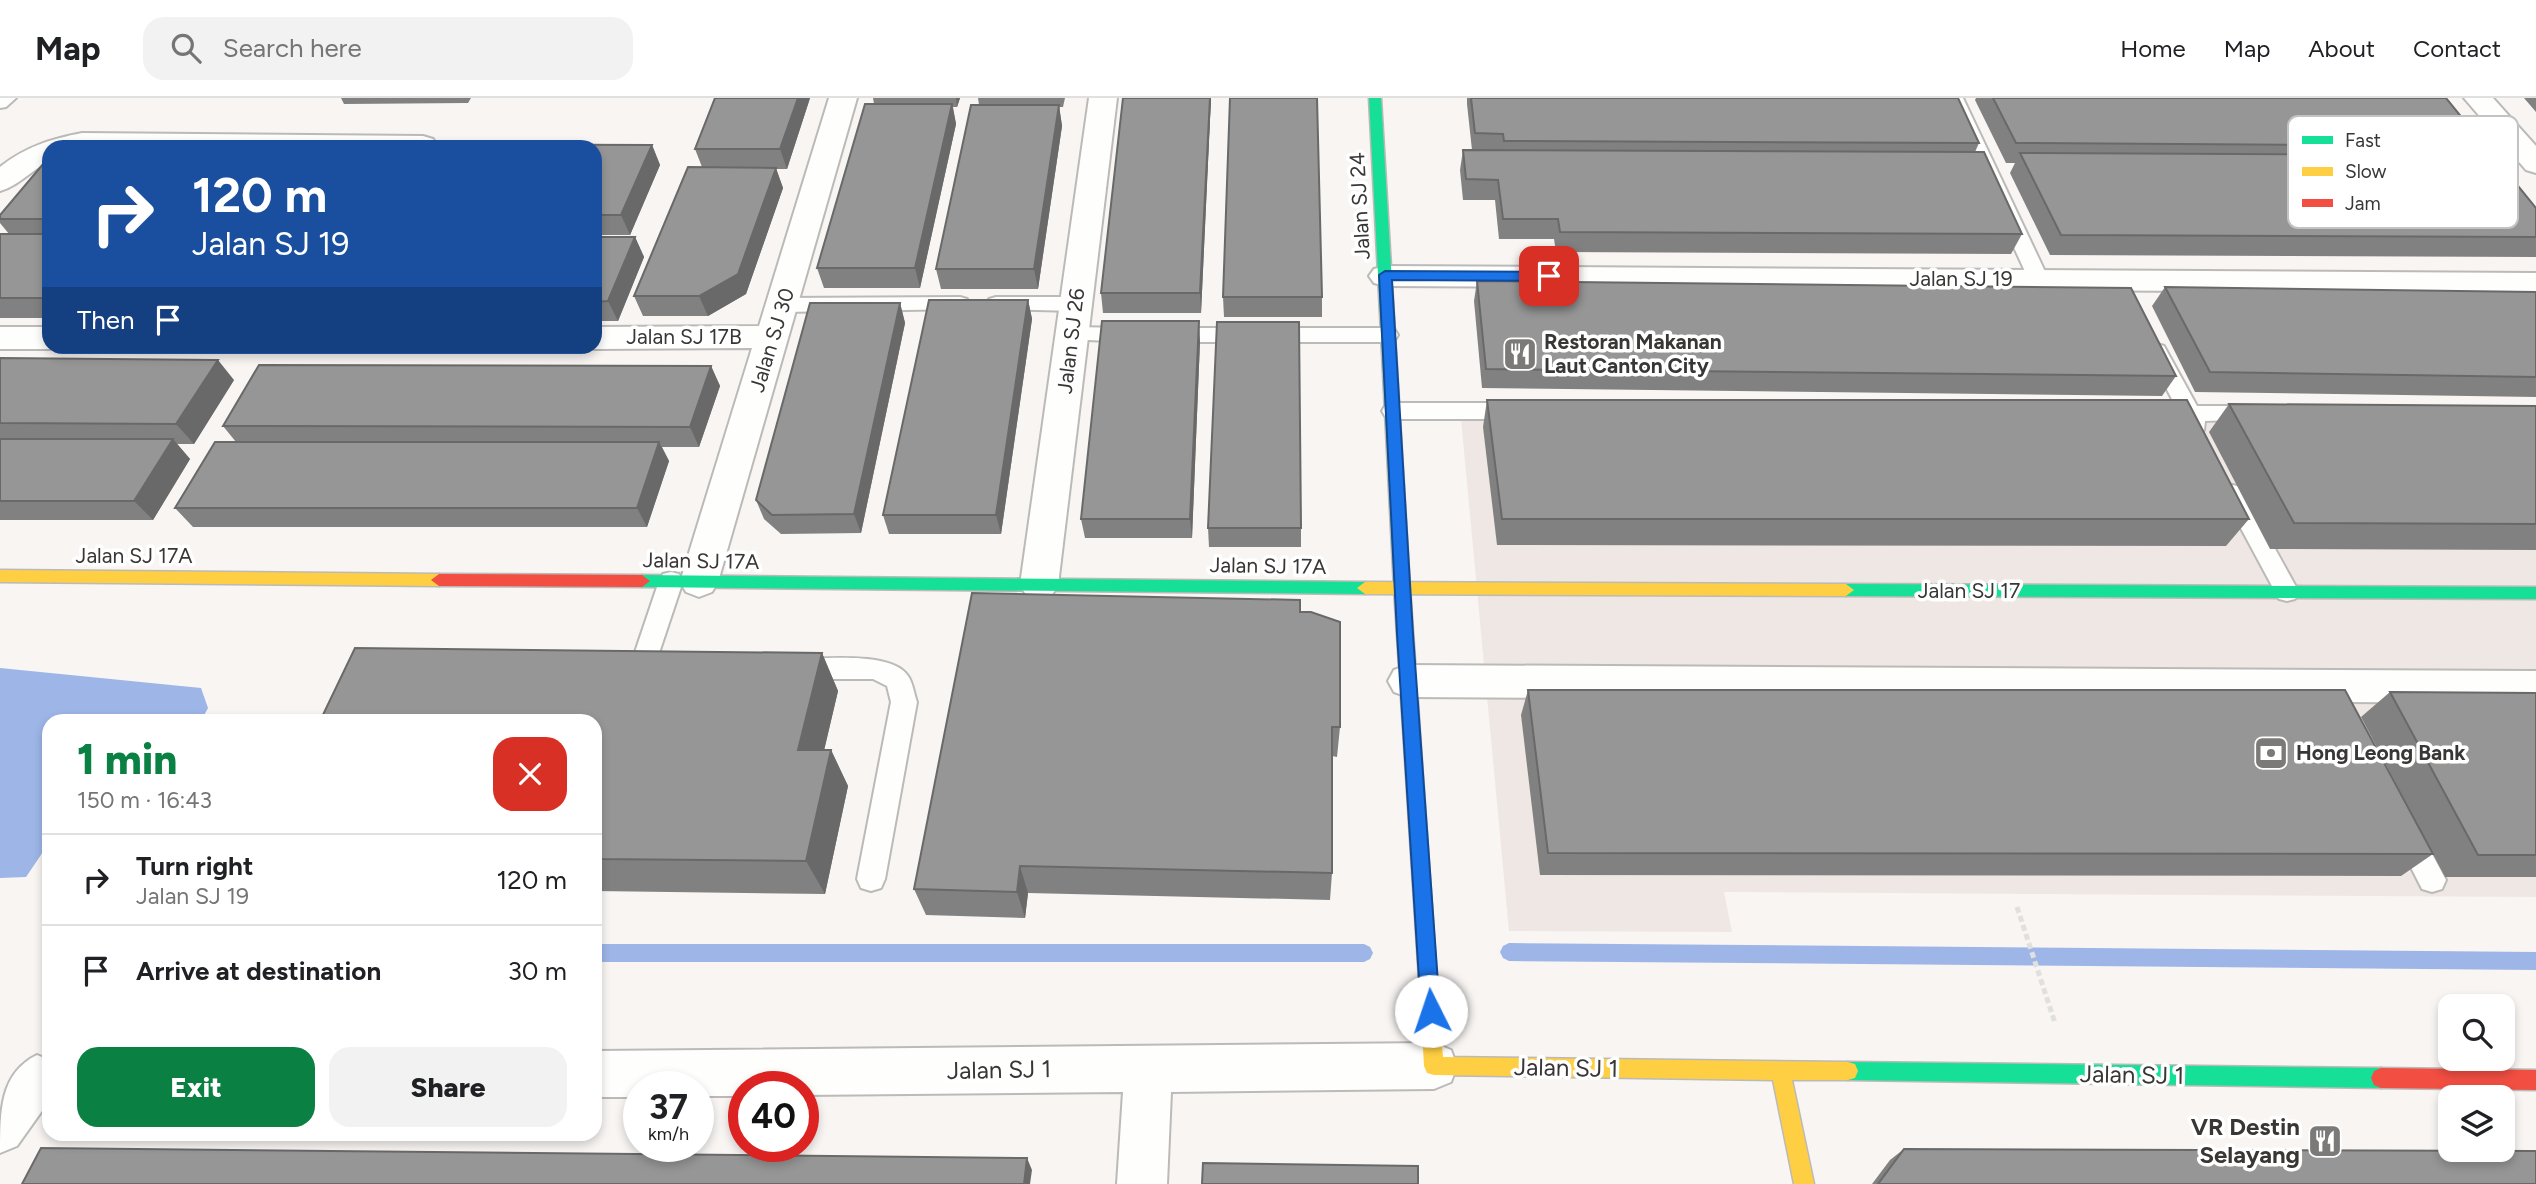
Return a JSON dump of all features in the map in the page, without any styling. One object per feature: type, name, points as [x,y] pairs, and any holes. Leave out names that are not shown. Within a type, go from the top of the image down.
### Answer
[{"type":"street","name":"Jalan SJ 30","points":[[685,582],[773,337],[843,98]]},
{"type":"street","name":"Jalan SJ 26","points":[[1039,584],[1103,98]]},
{"type":"street","name":"Jalan SJ 24","points":[[1375,98],[1402,588],[1434,1066]]},
{"type":"street","points":[[2479,98],[2495,116]]},
{"type":"street","points":[[2518,143],[2536,164]]},
{"type":"street","points":[[0,181],[23,163],[42,154]]},
{"type":"street","name":"Jalan SJ 19","points":[[1385,275],[2039,280],[2125,292],[2536,283]]},
{"type":"street","name":"Jalan SJ 17B","points":[[602,338],[773,337]]},
{"type":"street","points":[[0,338],[42,338]]},
{"type":"street","name":"Jalan SJ 17A","points":[[0,576],[1402,588]]},
{"type":"street","name":"Jalan SJ 17","points":[[1402,588],[2536,593]]},
{"type":"street","points":[[1408,681],[2335,698],[2536,687]]},
{"type":"street","name":"Jalan SJ 1","points":[[602,1074],[1434,1066],[2536,1080]]},
{"type":"street","points":[[1142,1184],[1148,1069]]},
{"type":"street","points":[[1781,1071],[1804,1184]]},
{"type":"street","points":[[0,1129],[29,1078]]},
{"type":"lane","points":[[0,103],[7,98]]},
{"type":"lane","points":[[1954,98],[2039,280]]},
{"type":"lane","points":[[782,305],[1388,335]]},
{"type":"lane","points":[[2144,328],[2203,437]]},
{"type":"lane","points":[[1393,411],[1533,411]]},
{"type":"lane","points":[[2134,413],[2273,414]]},
{"type":"lane","points":[[2222,473],[2287,592]]},
{"type":"lane","points":[[641,670],[685,582]]},
{"type":"lane","points":[[615,669],[683,669]]},
{"type":"lane","points":[[766,669],[876,669],[898,680],[904,702],[871,879]]},
{"type":"lane","points":[[2393,807],[2432,880]]},
{"type":"path","points":[[2017,908],[2045,994]]},
{"type":"shaded area","points":[[1461,419],[2536,424],[2536,897],[1724,892],[1732,932],[1509,931]]},
{"type":"water","points":[[0,668],[201,688],[208,708],[205,714],[42,714],[42,853],[26,877],[0,878]]},
{"type":"building","points":[[715,98],[798,98],[780,149],[695,149]]},
{"type":"building","points":[[1123,98],[1210,98],[1200,293],[1101,293]]},
{"type":"building","points":[[1230,98],[1317,98],[1322,297],[1223,297]]},
{"type":"building","points":[[1471,98],[1958,98],[1979,143],[1504,141],[1503,134],[1475,133]]},
{"type":"building","points":[[1993,98],[2446,98],[2461,116],[2288,116],[2288,145],[2016,143]]},
{"type":"building","points":[[865,104],[952,104],[915,268],[817,268]]},
{"type":"building","points":[[971,105],[1059,105],[1034,269],[936,269]]},
{"type":"building","points":[[602,145],[652,145],[621,215],[602,215]]},
{"type":"building","points":[[1463,150],[1984,152],[2022,234],[1560,232],[1558,219],[1503,219],[1498,180],[1466,179]]},
{"type":"building","points":[[2020,153],[2288,154],[2288,228],[2518,228],[2518,186],[2536,208],[2536,237],[2061,235]]},
{"type":"building","points":[[42,165],[42,219],[0,219],[0,215]]},
{"type":"building","points":[[688,167],[776,168],[738,274],[699,296],[634,296]]},
{"type":"building","points":[[0,234],[42,234],[42,298],[0,298]]},
{"type":"building","points":[[602,237],[635,237],[608,301],[602,301]]},
{"type":"building","points":[[1477,281],[2131,288],[2176,376],[1486,369]]},
{"type":"building","points":[[2165,287],[2536,292],[2536,377],[2210,372]]},
{"type":"building","points":[[929,300],[1028,300],[996,515],[883,515]]},
{"type":"building","points":[[810,303],[900,303],[854,514],[772,515],[756,500]]},
{"type":"building","points":[[1102,321],[1199,321],[1190,519],[1081,519]]},
{"type":"building","points":[[1217,322],[1299,322],[1301,528],[1208,528]]},
{"type":"building","points":[[0,358],[218,360],[176,424],[0,423]]},
{"type":"building","points":[[259,365],[711,366],[690,427],[223,426]]},
{"type":"building","points":[[1487,400],[2187,400],[2249,519],[1502,519]]},
{"type":"building","points":[[2229,404],[2536,406],[2536,524],[2294,523]]},
{"type":"building","points":[[0,439],[173,439],[134,501],[0,501]]},
{"type":"building","points":[[215,442],[659,442],[637,508],[175,508]]},
{"type":"building","points":[[972,593],[1300,600],[1300,612],[1311,612],[1340,622],[1340,727],[1332,727],[1332,873],[1020,866],[1017,892],[914,889]]},
{"type":"building","points":[[355,648],[822,653],[798,750],[831,750],[806,861],[602,859],[602,714],[323,714]]},
{"type":"building","points":[[1528,690],[2345,690],[2433,854],[1548,853]]},
{"type":"building","points":[[2390,692],[2536,693],[2536,855],[2478,855]]},
{"type":"building","points":[[41,1148],[623,1154],[623,1162],[714,1162],[714,1155],[728,1155],[728,1162],[819,1162],[819,1156],[1027,1158],[1024,1184],[22,1184]]},
{"type":"building","points":[[1904,1149],[2438,1151],[2438,1162],[2515,1162],[2515,1151],[2536,1151],[2536,1184],[1878,1184]]},
{"type":"building","points":[[1203,1163],[1418,1166],[1418,1184],[1202,1184]]},
{"type":"waterway","points":[[1509,952],[2536,961]]},
{"type":"waterway","points":[[602,953],[1364,953]]},
{"type":"traffic: fast","points":[[1375,98],[1402,588],[1429,995]]},
{"type":"traffic: fast","points":[[642,581],[1365,588]]},
{"type":"traffic: fast","points":[[1846,590],[2536,593]]},
{"type":"traffic: fast","points":[[1848,1071],[2381,1078]]},
{"type":"traffic: slow","points":[[0,576],[439,580]]},
{"type":"traffic: slow","points":[[1365,588],[1846,590]]},
{"type":"traffic: slow","points":[[1429,995],[1434,1066],[1848,1071]]},
{"type":"traffic: slow","points":[[1781,1071],[1804,1184]]},
{"type":"traffic: jam","points":[[439,580],[642,581]]},
{"type":"traffic: jam","points":[[2381,1078],[2536,1080]]},
{"type":"place","name":"Restoran Makanan Laut Canton City","points":[[1520,354]]},
{"type":"place","name":"Hong Leong Bank","points":[[2271,753]]},
{"type":"place","name":"VR Destin Selayang","points":[[2325,1141]]},
{"type":"route","points":[[1431,1011],[1405,634],[1385,275],[1549,276]]}]
